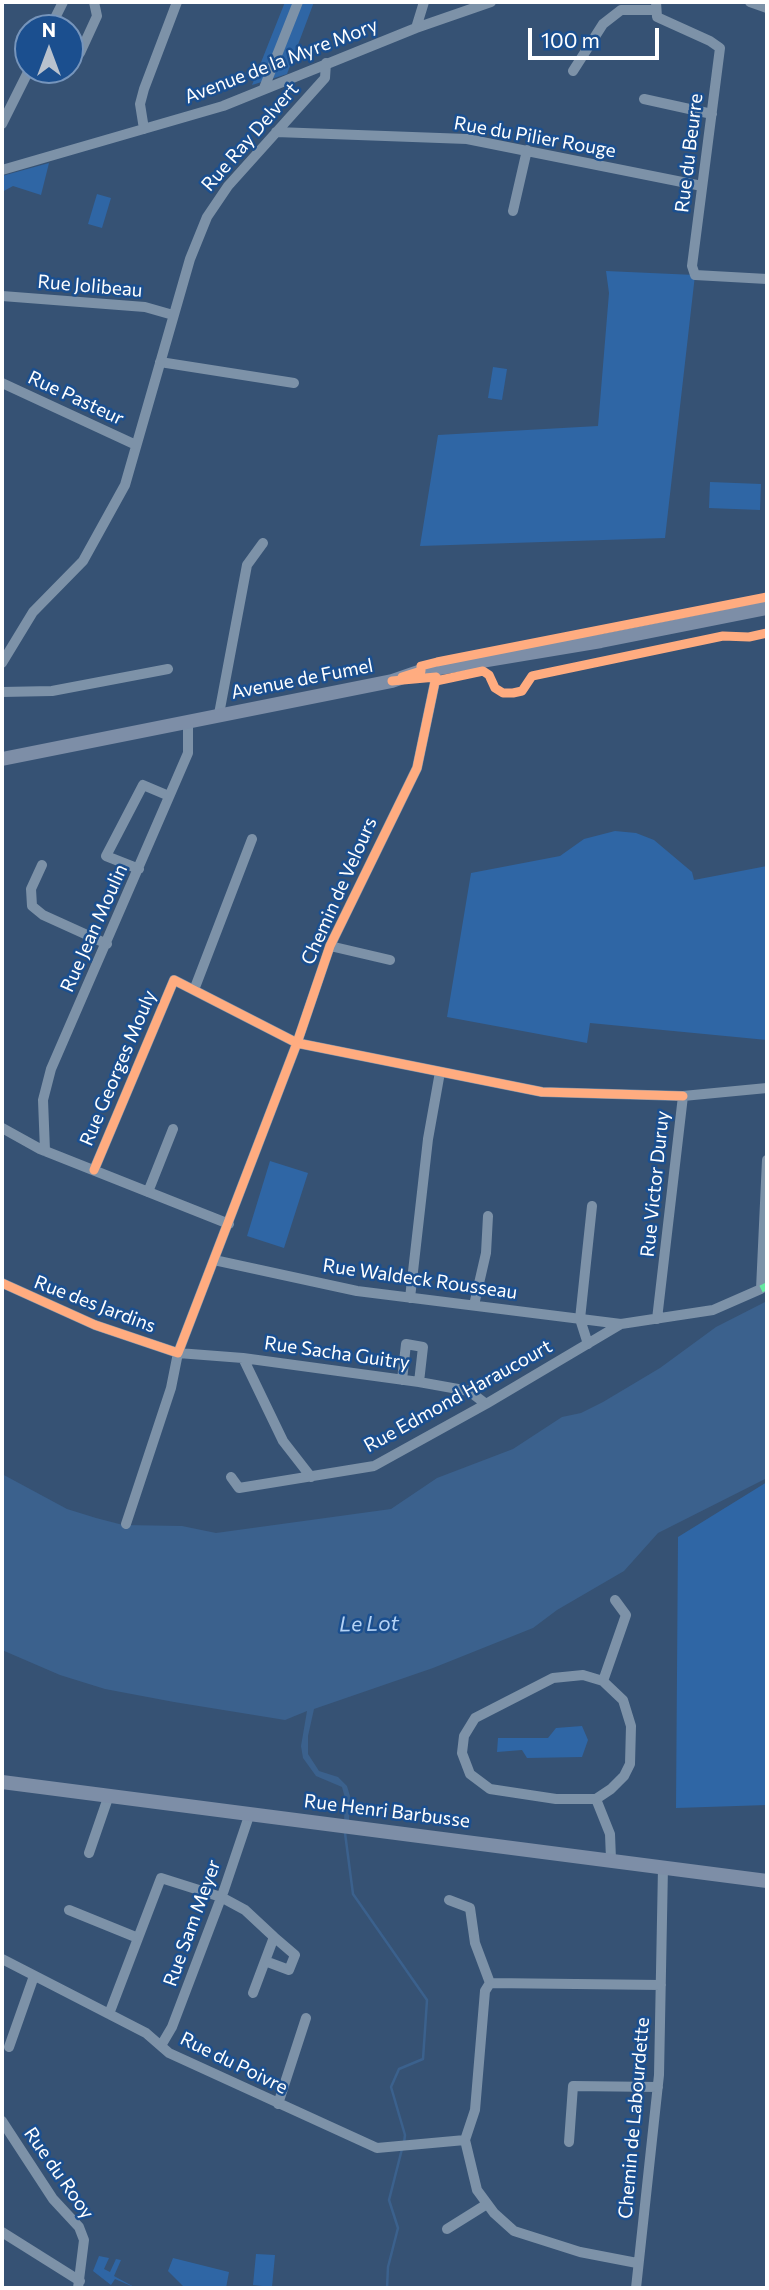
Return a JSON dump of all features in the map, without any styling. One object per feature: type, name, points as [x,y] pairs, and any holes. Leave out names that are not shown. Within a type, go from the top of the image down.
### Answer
[{"type":"main road","name":"Avenue de Fumel","points":[[2,759],[219,714],[767,608]]},
{"type":"main road","name":"Rue Henri Barbusse","points":[[2,1782],[767,1881]]},
{"type":"street","points":[[84,44],[97,16],[94,2]]},
{"type":"street","points":[[144,129],[140,104],[177,2]]},
{"type":"street","points":[[264,88],[298,2]]},
{"type":"street","points":[[416,28],[424,2]]},
{"type":"street","name":"Avenue de la Myre Mory","points":[[2,170],[223,106],[416,28],[491,2]]},
{"type":"street","points":[[750,2],[767,8]]},
{"type":"street","points":[[573,71],[603,24],[621,10],[655,6]]},
{"type":"street","name":"Rue du Beurre","points":[[655,6],[657,17],[720,48],[692,266],[695,275],[767,279]]},
{"type":"street","name":"Rue Ray Delvert","points":[[2,663],[33,612],[83,561],[125,485],[190,259],[207,217],[228,186],[325,78],[326,63]]},
{"type":"street","points":[[2,124],[22,84]]},
{"type":"street","points":[[644,99],[712,114]]},
{"type":"street","name":"Rue du Pilier Rouge","points":[[276,132],[467,139],[702,186]]},
{"type":"street","points":[[513,211],[527,150]]},
{"type":"street","name":"Rue Jolibeau","points":[[2,296],[145,307],[173,316]]},
{"type":"street","points":[[160,362],[294,383]]},
{"type":"street","name":"Rue Pasteur","points":[[2,383],[136,445]]},
{"type":"street","points":[[219,714],[247,565],[263,543]]},
{"type":"street","points":[[2,692],[52,691],[168,669]]},
{"type":"street","name":"Chemin de Velours","points":[[126,1524],[171,1388],[178,1353],[297,1043],[330,946],[417,768],[436,673]]},
{"type":"street","name":"Rue Jean Moulin","points":[[45,1151],[43,1100],[51,1069],[188,753],[188,721]]},
{"type":"street","points":[[139,869],[106,856],[142,785],[169,796]]},
{"type":"street","points":[[252,839],[194,990],[297,1043],[542,1092],[683,1096]]},
{"type":"street","points":[[41,865],[31,890],[32,906],[43,915],[107,944]]},
{"type":"street","points":[[330,946],[390,960]]},
{"type":"street","name":"Rue Georges Mouly","points":[[94,1170],[174,980],[194,990]]},
{"type":"street","points":[[410,1298],[428,1139],[440,1072]]},
{"type":"street","name":"Rue Victor Duruy","points":[[657,1319],[683,1096],[767,1088]]},
{"type":"street","points":[[2,1128],[45,1151],[229,1224]]},
{"type":"street","points":[[148,1192],[173,1129]]},
{"type":"street","name":"Rue Edmond Haraucourt","points":[[231,1477],[239,1488],[374,1465],[486,1404],[621,1324],[713,1310],[761,1289],[767,1160]]},
{"type":"street","points":[[588,1344],[580,1319],[592,1206]]},
{"type":"street","points":[[474,1305],[486,1253],[488,1216]]},
{"type":"street","name":"Rue Waldeck Rousseau","points":[[214,1260],[358,1291],[621,1324]]},
{"type":"street","name":"Rue des Jardins","points":[[2,1283],[95,1325],[178,1353]]},
{"type":"street","points":[[402,1380],[406,1344],[423,1347],[419,1382]]},
{"type":"street","name":"Rue Sacha Guitry","points":[[178,1353],[243,1358],[419,1382],[469,1391],[486,1404]]},
{"type":"street","points":[[243,1358],[284,1441],[311,1477]]},
{"type":"street","points":[[603,1681],[626,1615],[615,1600]]},
{"type":"street","points":[[583,1675],[603,1681],[623,1700],[631,1726],[631,1754],[624,1776],[596,1799],[556,1799],[490,1789],[470,1774],[462,1753],[464,1737],[475,1718],[553,1678],[583,1675]]},
{"type":"street","points":[[89,1853],[109,1795]]},
{"type":"street","points":[[596,1799],[610,1834],[611,1859]]},
{"type":"street","name":"Rue Sam Meyer","points":[[162,2044],[172,2027],[222,1896],[250,1813]]},
{"type":"street","name":"Chemin de Labourdette","points":[[636,2288],[658,2087],[663,1867]]},
{"type":"street","points":[[109,2014],[160,1878],[222,1896],[244,1910],[295,1955],[289,1970],[265,1961]]},
{"type":"street","points":[[449,1900],[470,1908],[475,1943],[491,1983]]},
{"type":"street","points":[[69,1910],[138,1938]]},
{"type":"street","points":[[253,1993],[274,1937]]},
{"type":"street","name":"Rue du Poivre","points":[[2,1959],[109,2014],[162,2044],[169,2053],[377,2148],[465,2140]]},
{"type":"street","points":[[9,2046],[34,1976]]},
{"type":"street","points":[[491,1983],[662,1985]]},
{"type":"street","points":[[491,1983],[485,1991],[475,2110],[465,2140],[477,2190],[514,2231],[580,2252],[638,2263]]},
{"type":"street","points":[[278,2104],[306,2018]]},
{"type":"street","points":[[569,2142],[573,2086],[658,2087]]},
{"type":"street","name":"Rue du Rooy","points":[[2,2121],[53,2199],[79,2227],[84,2240],[79,2285]]},
{"type":"street","points":[[447,2229],[487,2204]]},
{"type":"street","points":[[2,2232],[79,2285]]},
{"type":"shaded area","points":[[285,2],[314,2],[287,74],[252,85]]},
{"type":"shaded area","points":[[49,163],[41,195],[13,186],[2,192],[2,176]]},
{"type":"shaded area","points":[[97,194],[111,198],[102,228],[88,224]]},
{"type":"shaded area","points":[[606,271],[695,275],[665,538],[420,546],[438,435],[598,426],[609,293]]},
{"type":"shaded area","points":[[493,367],[507,369],[502,400],[488,398]]},
{"type":"shaded area","points":[[710,482],[761,484],[760,510],[709,508]]},
{"type":"shaded area","points":[[615,831],[636,833],[654,840],[692,872],[694,880],[767,866],[767,1040],[590,1023],[587,1043],[447,1017],[471,873],[560,856],[584,839]]},
{"type":"shaded area","points":[[270,1161],[308,1173],[284,1248],[247,1236]]},
{"type":"shaded area","points":[[767,1482],[767,1805],[676,1808],[678,1537]]},
{"type":"shaded area","points":[[582,1726],[588,1740],[582,1757],[527,1758],[522,1750],[497,1752],[498,1738],[548,1738],[556,1728]]},
{"type":"shaded area","points":[[256,2254],[275,2255],[272,2287],[253,2285]]},
{"type":"shaded area","points":[[99,2256],[109,2258],[104,2269],[110,2272],[116,2259],[121,2260],[114,2276],[136,2288],[115,2279],[111,2285],[93,2271]]},
{"type":"shaded area","points":[[173,2258],[229,2272],[226,2288],[185,2288],[168,2271]]},
{"type":"water","name":"Le Lot","points":[[767,1301],[767,1478],[658,1533],[624,1571],[557,1610],[533,1628],[433,1668],[314,1709],[308,1736],[308,1754],[319,1771],[338,1777],[347,1786],[350,1796],[349,1821],[344,1821],[345,1798],[342,1787],[316,1776],[303,1758],[301,1746],[307,1711],[285,1720],[105,1689],[60,1675],[2,1650],[2,1474],[67,1509],[123,1525],[182,1526],[216,1533],[391,1509],[437,1478],[513,1449],[562,1417],[581,1413],[603,1402],[660,1368],[716,1327]]},
{"type":"waterway","points":[[345,1833],[353,1894],[427,2000],[423,2059],[399,2069],[391,2087],[405,2135],[404,2143]]},
{"type":"waterway","points":[[387,2288],[388,2267],[398,2228],[389,2200],[402,2149]]},
{"type":"marked path","points":[[761,1289],[767,1286]]},
{"type":"cycle path","points":[[402,677],[421,671],[421,666],[437,662],[767,597]]},
{"type":"cycle path","points":[[436,681],[483,671],[489,675],[495,688],[503,693],[513,693],[522,691],[532,676],[723,636],[749,637],[767,633]]},
{"type":"cycle path","points":[[2,1283],[95,1325],[178,1353],[297,1043],[330,946],[417,768],[436,677],[392,681]]},
{"type":"cycle path","points":[[94,1170],[174,980],[297,1043],[542,1092],[683,1096]]}]
